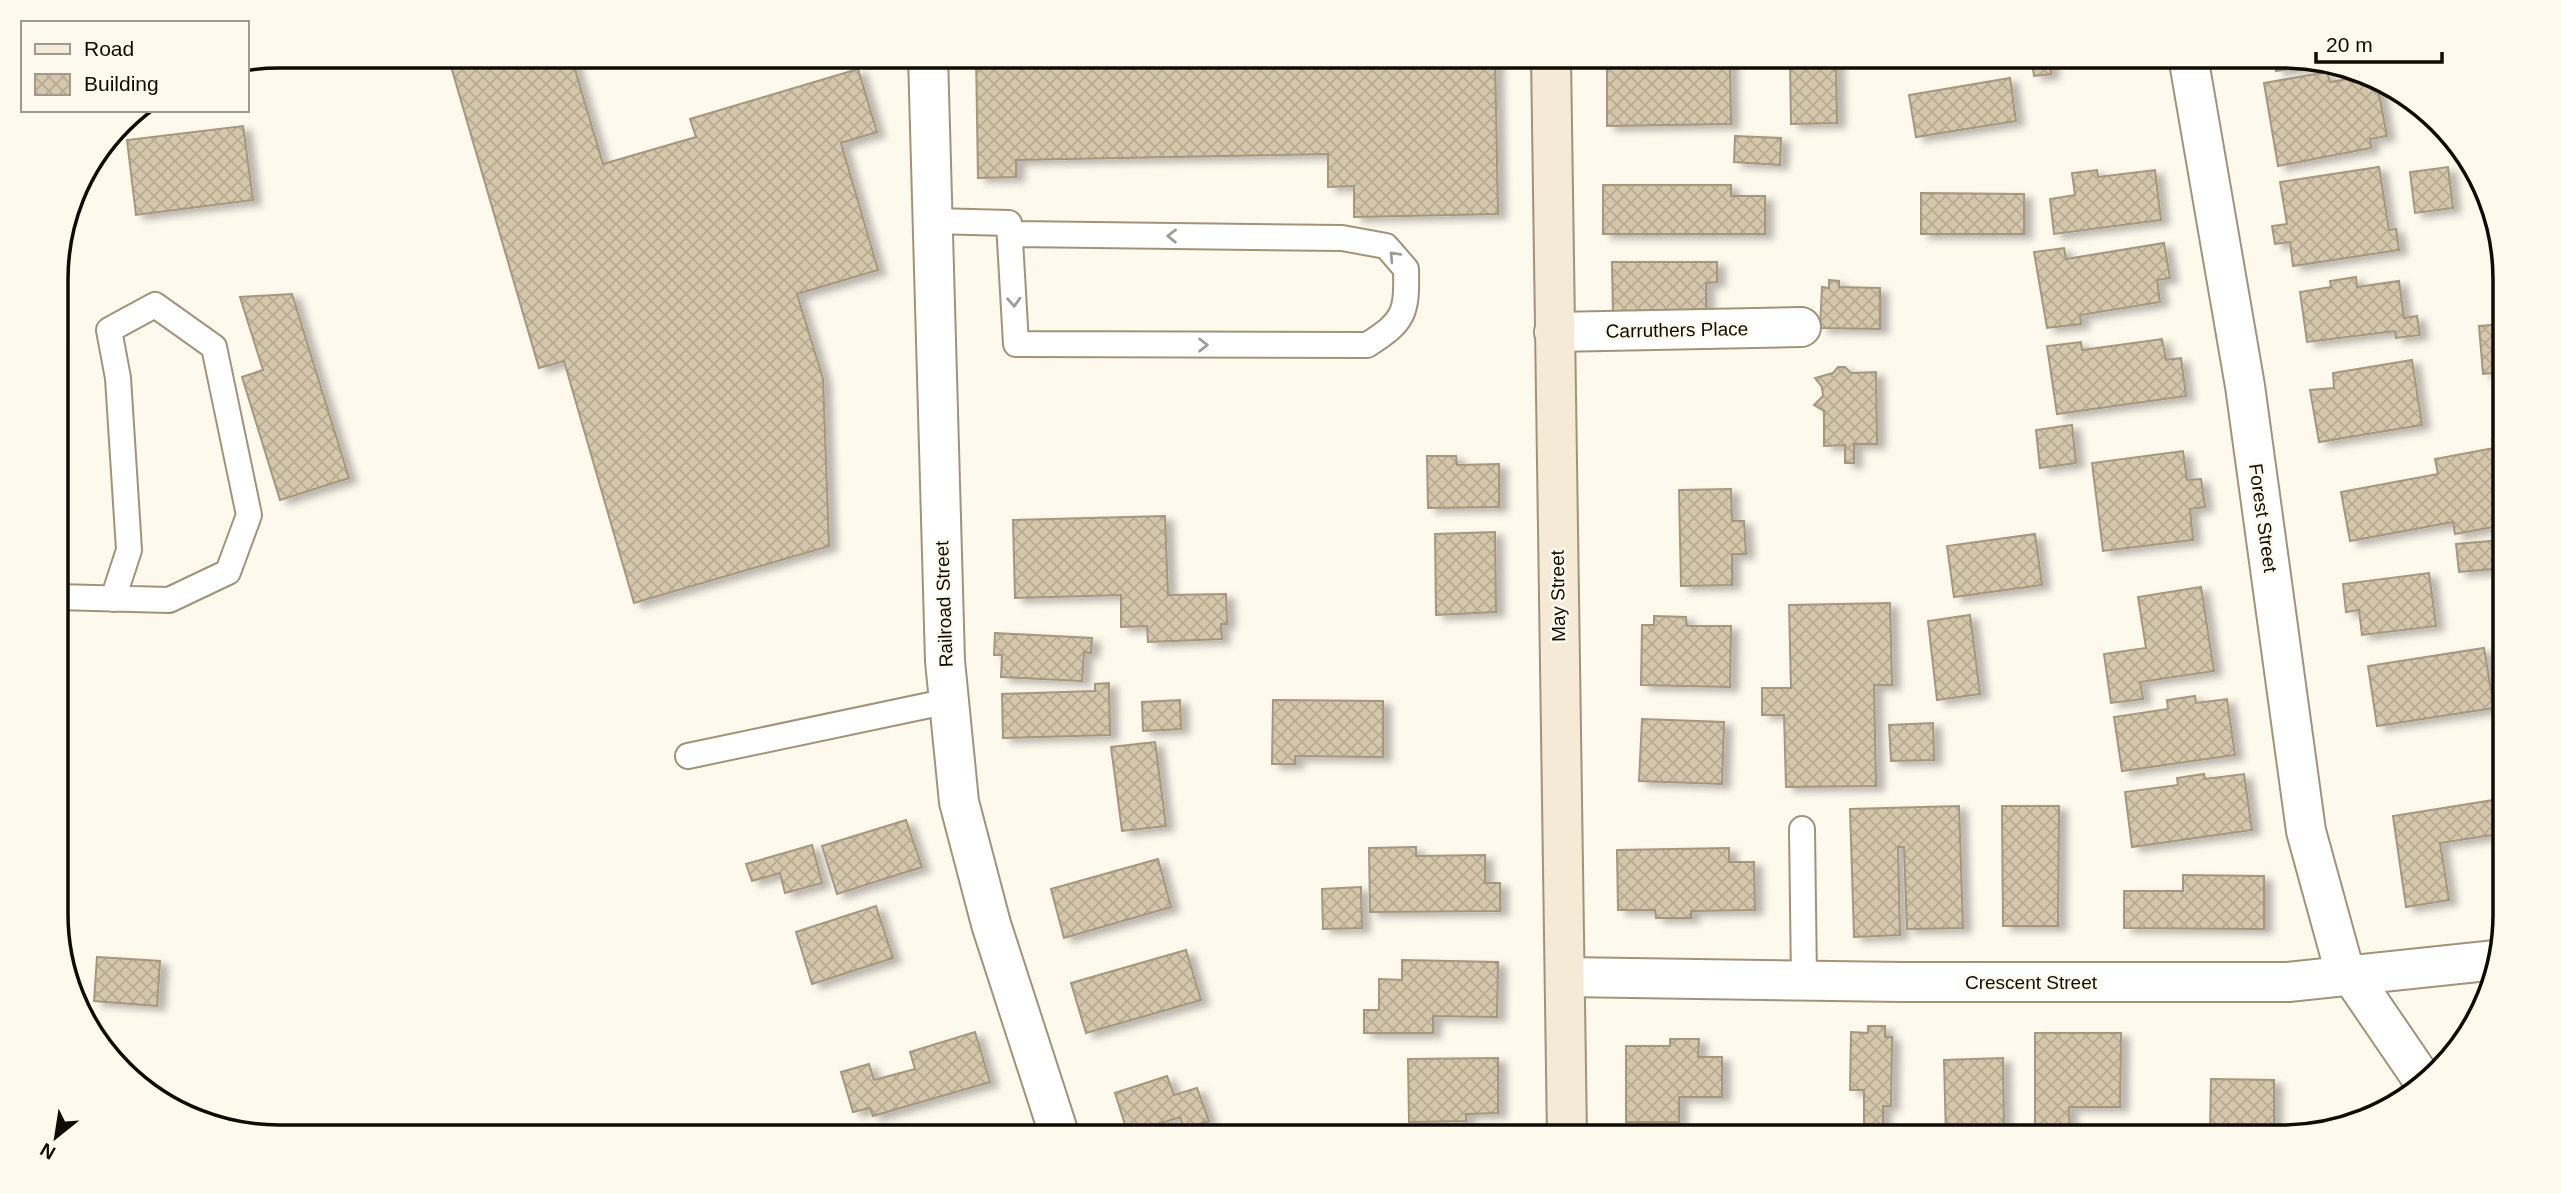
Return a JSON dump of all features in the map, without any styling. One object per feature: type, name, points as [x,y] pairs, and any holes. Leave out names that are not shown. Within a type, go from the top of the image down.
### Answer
[{"type":"main road","name":"May Street","points":[[1551,68],[1567,1124]]},
{"type":"street","name":"Railroad Street","points":[[928,68],[945,647],[959,802],[992,924],[1056,1125]]},
{"type":"street","name":"Forest Street","points":[[2190,68],[2245,386],[2306,831],[2342,962],[2418,1074]]},
{"type":"street","name":"Carruthers Place","points":[[1554,332],[1801,327]]},
{"type":"street","name":"Crescent Street","points":[[1565,977],[2288,982],[2488,961]]},
{"type":"lane","points":[[933,221],[1009,223],[1016,344],[1367,345],[1390,330],[1407,306],[1406,269],[1385,246],[1353,240],[1010,234]]},
{"type":"lane","points":[[68,597],[169,600],[228,572],[249,515],[214,347],[155,305],[110,330],[118,378],[129,550],[113,598]]},
{"type":"lane","points":[[688,757],[949,701]]},
{"type":"lane","points":[[1801,829],[1804,980]]},
{"type":"building","points":[[452,68],[575,68],[603,164],[696,137],[690,119],[858,69],[877,132],[841,143],[878,270],[797,294],[823,379],[829,546],[634,603],[564,361],[539,368]]},
{"type":"building","points":[[976,68],[1495,68],[1498,214],[1354,217],[1354,186],[1328,187],[1328,154],[1016,160],[1016,177],[978,178]]},
{"type":"building","points":[[1607,68],[1730,68],[1731,124],[1607,126]]},
{"type":"building","points":[[1790,68],[1836,68],[1837,123],[1791,124]]},
{"type":"building","points":[[2033,68],[2051,68],[2051,74],[2034,76]]},
{"type":"building","points":[[2325,72],[2330,82],[2348,79],[2361,84],[2379,93],[2387,136],[2370,139],[2371,148],[2278,166],[2264,83]]},
{"type":"building","points":[[2010,78],[2016,121],[1916,137],[1909,95]]},
{"type":"building","points":[[243,126],[253,200],[136,215],[127,140]]},
{"type":"building","points":[[1735,136],[1781,138],[1780,165],[1734,162]]},
{"type":"building","points":[[2379,167],[2389,230],[2396,229],[2399,250],[2293,266],[2290,242],[2275,244],[2272,226],[2287,224],[2280,182]]},
{"type":"building","points":[[2448,167],[2453,208],[2415,213],[2410,172]]},
{"type":"building","points":[[2097,170],[2098,177],[2155,170],[2161,220],[2054,234],[2050,199],[2075,195],[2072,173]]},
{"type":"building","points":[[1603,185],[1731,185],[1731,196],[1765,196],[1765,234],[1603,234]]},
{"type":"building","points":[[1921,193],[2024,194],[2024,234],[1921,234]]},
{"type":"building","points":[[2164,243],[2170,278],[2157,280],[2160,302],[2080,315],[2081,324],[2047,328],[2034,252],[2064,248],[2066,259]]},
{"type":"building","points":[[1612,262],[1717,262],[1717,282],[1706,283],[1706,317],[1613,317]]},
{"type":"building","points":[[2356,277],[2357,287],[2399,281],[2404,318],[2417,316],[2420,335],[2396,338],[2395,331],[2307,342],[2300,292],[2331,287],[2330,281]]},
{"type":"building","points":[[1829,280],[1839,281],[1839,287],[1880,288],[1880,329],[1820,328],[1822,287],[1829,288]]},
{"type":"building","points":[[292,294],[349,478],[280,500],[242,377],[263,370],[240,297]]},
{"type":"building","points":[[2493,325],[2493,373],[2483,374],[2479,326]]},
{"type":"building","points":[[2162,339],[2166,360],[2181,358],[2186,396],[2057,414],[2047,346],[2081,342],[2082,350]]},
{"type":"building","points":[[2412,360],[2422,425],[2319,442],[2310,390],[2334,388],[2333,373]]},
{"type":"building","points":[[1838,367],[1845,367],[1851,373],[1876,372],[1877,444],[1854,444],[1854,463],[1845,463],[1845,445],[1824,446],[1824,411],[1814,405],[1823,396],[1822,387],[1815,378],[1833,373]]},
{"type":"building","points":[[2072,425],[2076,463],[2040,468],[2036,430]]},
{"type":"building","points":[[2493,448],[2493,527],[2455,534],[2453,522],[2350,541],[2341,492],[2438,474],[2435,459]]},
{"type":"building","points":[[2183,451],[2187,480],[2201,479],[2205,507],[2190,509],[2193,540],[2103,551],[2092,463]]},
{"type":"building","points":[[1427,456],[1456,456],[1457,465],[1499,464],[1499,507],[1428,508]]},
{"type":"building","points":[[1731,489],[1732,521],[1744,521],[1746,554],[1732,554],[1732,585],[1681,586],[1679,490]]},
{"type":"building","points":[[1165,516],[1168,595],[1226,594],[1227,624],[1221,624],[1222,639],[1148,642],[1147,626],[1121,627],[1121,595],[1015,598],[1013,520]]},
{"type":"building","points":[[1495,532],[1496,612],[1436,615],[1435,534]]},
{"type":"building","points":[[2035,534],[2042,585],[1954,597],[1947,546]]},
{"type":"building","points":[[2493,541],[2493,569],[2459,572],[2456,544]]},
{"type":"building","points":[[2429,573],[2436,626],[2362,635],[2359,610],[2346,612],[2343,584]]},
{"type":"building","points":[[2201,587],[2214,671],[2140,682],[2143,699],[2111,703],[2104,654],[2146,648],[2138,597]]},
{"type":"building","points":[[1890,603],[1892,685],[1874,685],[1876,786],[1786,787],[1784,715],[1762,715],[1762,688],[1791,688],[1789,605]]},
{"type":"building","points":[[1970,615],[1980,694],[1937,700],[1928,621]]},
{"type":"building","points":[[1654,616],[1686,617],[1687,626],[1731,626],[1730,687],[1641,685],[1642,625],[1654,625]]},
{"type":"building","points":[[995,633],[1092,638],[1091,653],[1084,652],[1082,681],[1001,677],[1002,655],[994,655]]},
{"type":"building","points":[[2484,648],[2493,708],[2377,726],[2368,666]]},
{"type":"building","points":[[1109,683],[1110,735],[1003,738],[1002,694],[1095,691],[1095,684]]},
{"type":"building","points":[[2195,696],[2196,703],[2227,699],[2235,755],[2122,771],[2114,717],[2168,709],[2167,700]]},
{"type":"building","points":[[1180,700],[1181,729],[1143,731],[1142,702]]},
{"type":"building","points":[[1273,700],[1383,701],[1383,757],[1295,756],[1295,764],[1272,764]]},
{"type":"building","points":[[1642,719],[1724,722],[1722,784],[1639,781]]},
{"type":"building","points":[[1933,723],[1934,760],[1891,761],[1889,725]]},
{"type":"building","points":[[1155,742],[1166,826],[1122,831],[1111,747]]},
{"type":"building","points":[[2204,774],[2205,779],[2244,774],[2252,830],[2132,847],[2125,792],[2178,785],[2177,778]]},
{"type":"building","points":[[2493,800],[2493,835],[2440,843],[2449,900],[2406,907],[2393,816]]},
{"type":"building","points":[[1959,806],[1963,928],[1907,929],[1904,847],[1898,847],[1900,935],[1854,937],[1850,809]]},
{"type":"building","points":[[2002,806],[2059,806],[2058,926],[2003,926]]},
{"type":"building","points":[[906,820],[922,867],[837,894],[822,846]]},
{"type":"building","points":[[812,845],[822,883],[785,893],[780,873],[752,881],[746,864]]},
{"type":"building","points":[[1416,847],[1416,856],[1485,855],[1485,883],[1500,883],[1500,911],[1370,912],[1369,848]]},
{"type":"building","points":[[1729,848],[1729,862],[1754,862],[1755,910],[1691,911],[1691,918],[1656,918],[1655,910],[1618,910],[1617,850]]},
{"type":"building","points":[[1158,859],[1171,907],[1064,938],[1051,889]]},
{"type":"building","points":[[2183,875],[2264,876],[2264,929],[2124,928],[2124,891],[2183,891]]},
{"type":"building","points":[[1361,887],[1362,928],[1323,929],[1322,889]]},
{"type":"building","points":[[876,906],[893,958],[812,984],[796,932]]},
{"type":"building","points":[[1186,950],[1201,1000],[1086,1033],[1071,983]]},
{"type":"building","points":[[97,957],[160,961],[157,1006],[94,1001]]},
{"type":"building","points":[[1402,960],[1498,962],[1497,1017],[1433,1016],[1433,1033],[1364,1033],[1364,1010],[1379,1010],[1379,979],[1402,980]]},
{"type":"building","points":[[1868,1026],[1885,1026],[1885,1037],[1892,1037],[1891,1106],[1883,1106],[1883,1124],[1864,1124],[1864,1090],[1850,1090],[1851,1032],[1868,1033]]},
{"type":"building","points":[[975,1032],[990,1082],[873,1116],[870,1108],[853,1112],[841,1072],[869,1064],[874,1080],[915,1069],[910,1052]]},
{"type":"building","points":[[2035,1033],[2121,1033],[2120,1107],[2069,1107],[2070,1124],[2035,1124]]},
{"type":"building","points":[[1670,1039],[1699,1039],[1698,1057],[1722,1057],[1722,1097],[1679,1097],[1679,1122],[1626,1122],[1626,1046],[1670,1046]]},
{"type":"building","points":[[1498,1058],[1498,1113],[1466,1114],[1466,1121],[1409,1122],[1408,1059]]},
{"type":"building","points":[[2003,1058],[2004,1124],[1946,1124],[1944,1060]]},
{"type":"building","points":[[1167,1076],[1174,1095],[1197,1088],[1209,1121],[1183,1125],[1180,1117],[1157,1125],[1125,1125],[1115,1093]]},
{"type":"building","points":[[2211,1079],[2274,1080],[2274,1124],[2210,1124]]}]
